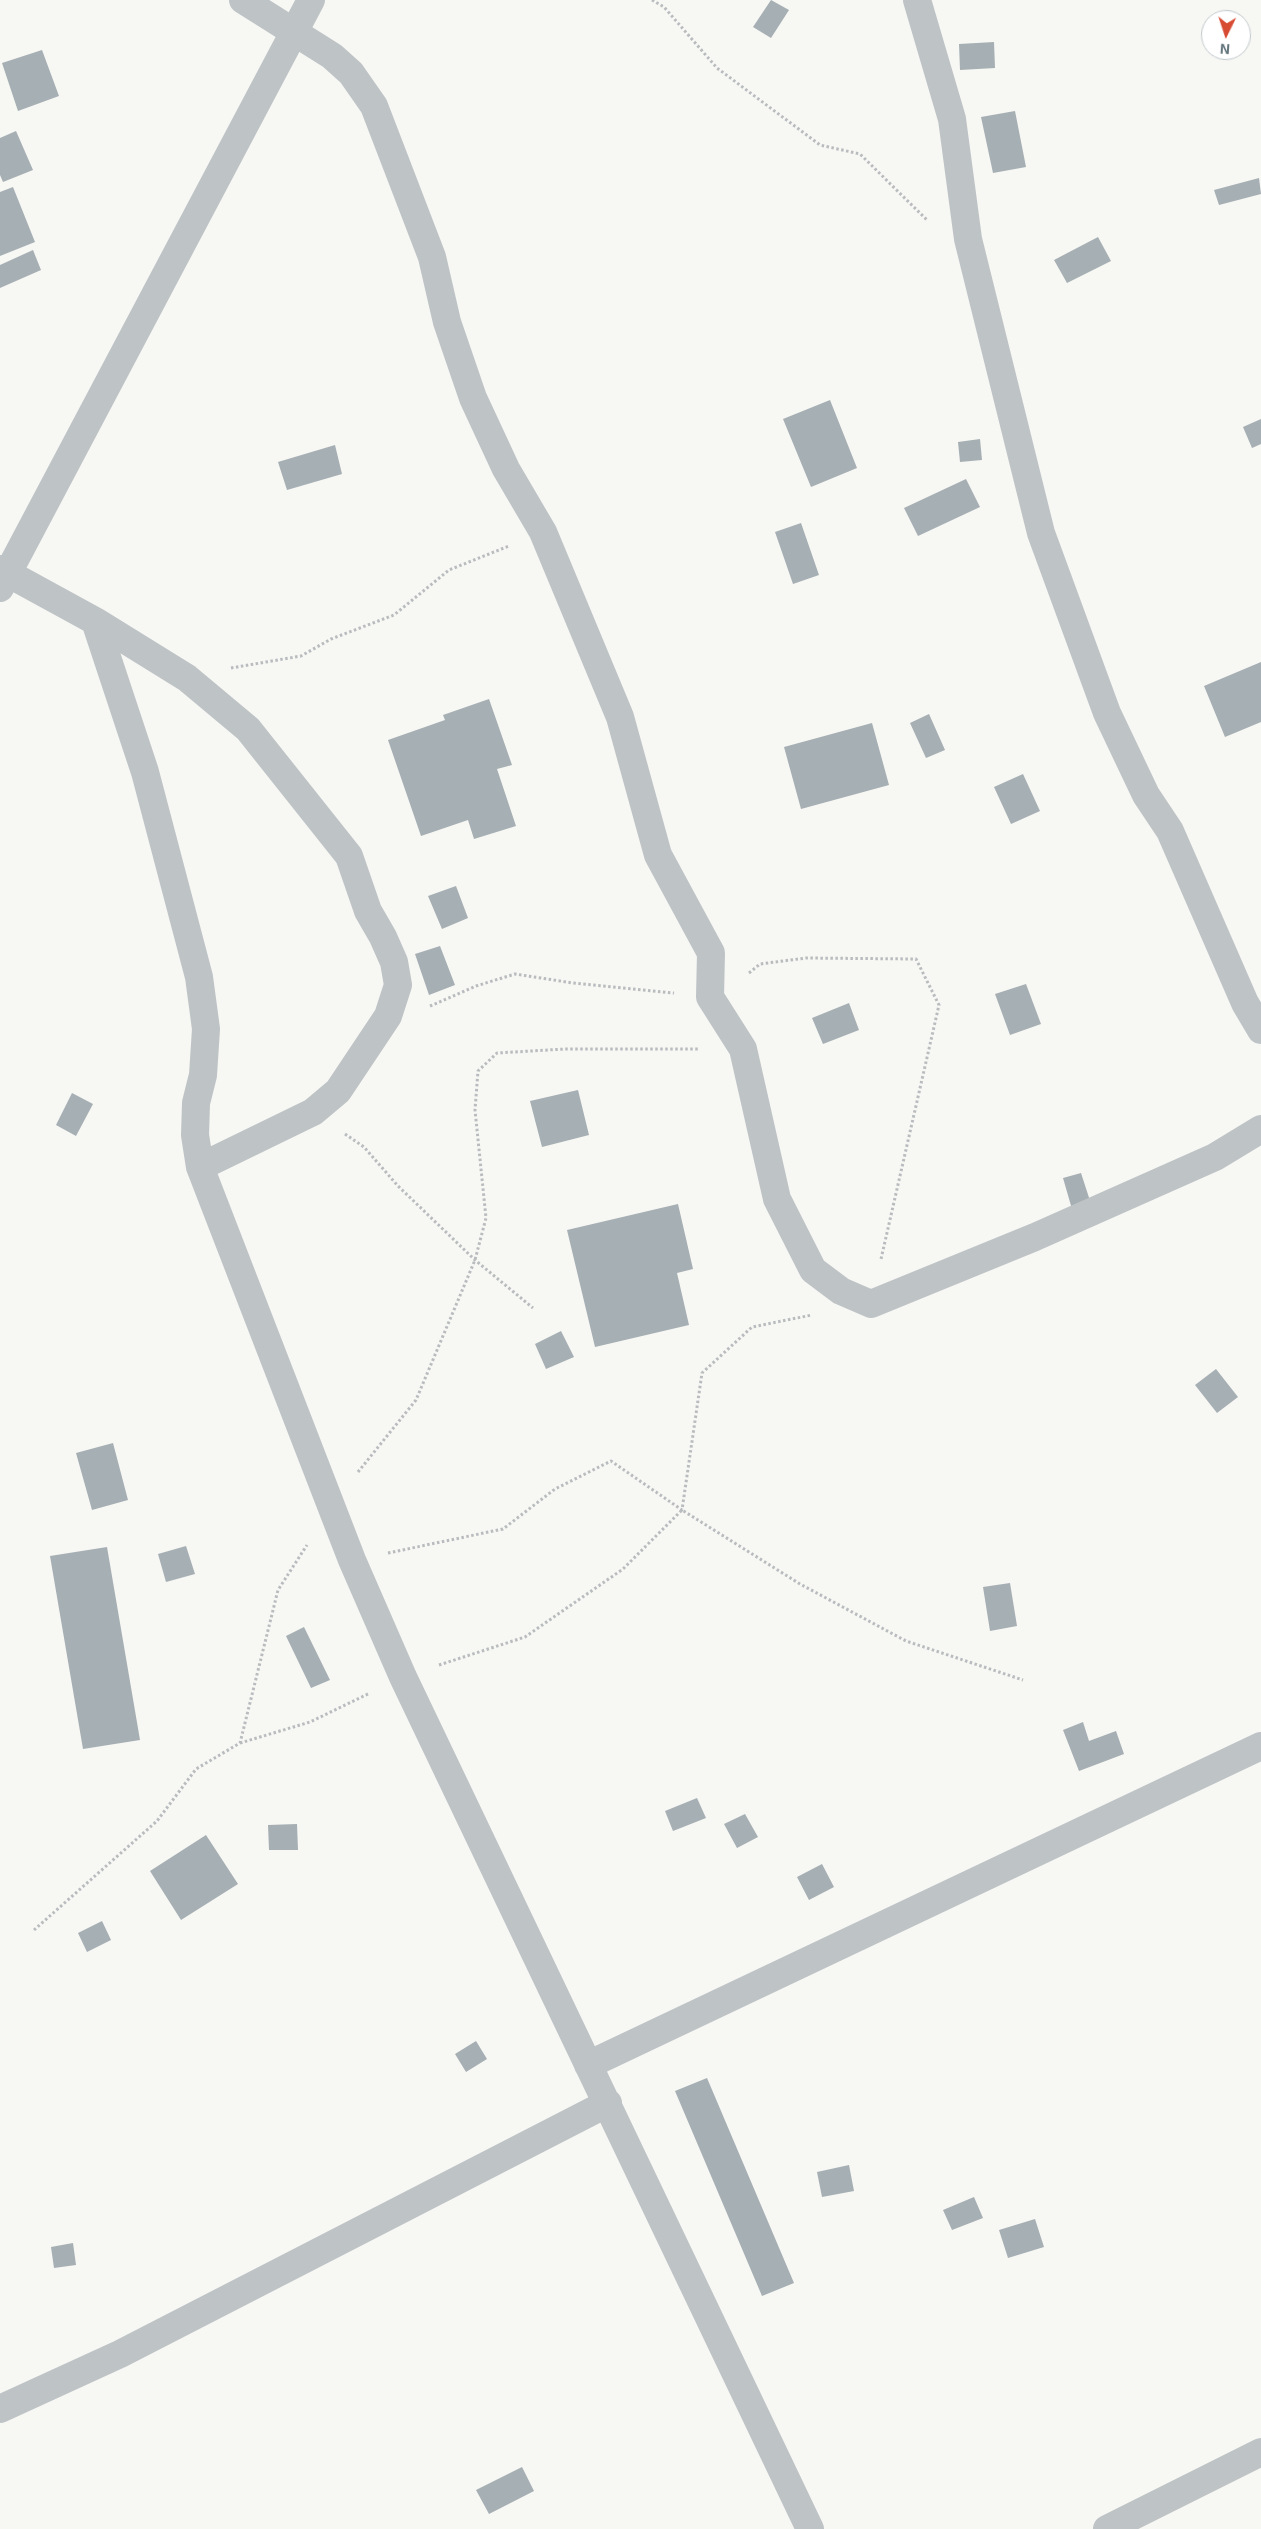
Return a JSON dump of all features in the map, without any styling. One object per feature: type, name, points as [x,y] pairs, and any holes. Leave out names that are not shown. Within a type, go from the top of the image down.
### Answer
[{"type":"street","points":[[243,0],[294,34],[332,56],[351,73],[374,106],[432,257],[448,322],[473,398],[506,469],[543,532],[620,717],[658,855],[711,953],[710,996],[743,1049],[777,1199],[813,1270],[840,1291],[871,1304],[1035,1236],[1215,1157],[1261,1129]]},
{"type":"street","points":[[200,1167],[313,1112],[338,1091],[388,1016],[398,985],[394,962],[383,937],[368,911],[349,856],[248,729],[187,678],[95,621],[3,577],[311,0]]},
{"type":"street","points":[[917,0],[952,119],[968,239],[1041,533],[1104,704],[1146,795],[1170,831],[1245,1003],[1261,1030]]},
{"type":"street","points":[[95,621],[113,681],[146,772],[199,977],[206,1029],[203,1076],[196,1103],[196,1135],[200,1167],[352,1560],[404,1677],[810,2529]]},
{"type":"street","points":[[588,2065],[1261,1746]]},
{"type":"street","points":[[0,2409],[120,2354],[608,2104]]},
{"type":"street","points":[[1107,2529],[1261,2452]]},
{"type":"path","points":[[652,0],[664,6],[725,74],[820,145],[860,154],[941,235],[968,239]]},
{"type":"path","points":[[187,678],[226,668],[302,656],[331,638],[394,615],[449,570],[543,532]]},
{"type":"path","points":[[240,1743],[278,1590],[331,1505],[416,1400],[475,1260],[486,1218],[475,1110],[478,1071],[497,1053],[565,1049],[743,1049]]},
{"type":"path","points":[[313,1112],[364,1147],[398,1186],[475,1260],[533,1308]]},
{"type":"path","points":[[34,1930],[157,1821],[196,1769],[240,1743],[310,1722],[404,1677],[525,1637],[623,1569],[682,1510],[702,1373],[752,1327],[816,1315]]},
{"type":"path","points":[[352,1560],[502,1529],[555,1490],[611,1461],[682,1510],[800,1584],[906,1641],[1023,1680]]},
{"type":"building","points":[[771,0],[789,10],[771,38],[753,27]]},
{"type":"building","points":[[994,42],[995,68],[960,70],[959,44]]},
{"type":"building","points":[[42,50],[59,96],[18,111],[2,63]]},
{"type":"building","points":[[1015,111],[1026,167],[993,173],[981,117]]},
{"type":"building","points":[[16,131],[33,170],[3,182],[0,175],[0,138]]},
{"type":"building","points":[[1259,178],[1261,194],[1219,205],[1214,190]]},
{"type":"building","points":[[13,187],[35,242],[0,256],[0,192]]},
{"type":"building","points":[[1098,237],[1111,261],[1067,283],[1054,260]]},
{"type":"building","points":[[33,250],[41,270],[0,288],[0,265]]},
{"type":"building","points":[[830,400],[857,468],[811,487],[783,419]]},
{"type":"building","points":[[1261,419],[1261,444],[1252,448],[1243,427]]},
{"type":"building","points":[[980,439],[982,460],[960,462],[958,442]]},
{"type":"building","points":[[335,445],[342,474],[287,490],[278,462]]},
{"type":"building","points":[[966,479],[980,507],[918,536],[904,508]]},
{"type":"building","points":[[801,523],[819,575],[793,584],[775,532]]},
{"type":"building","points":[[1261,662],[1261,722],[1225,737],[1204,686]]},
{"type":"building","points":[[489,699],[512,765],[497,769],[516,826],[474,839],[468,820],[421,836],[388,740],[445,720],[443,715]]},
{"type":"building","points":[[929,714],[945,750],[926,758],[910,723]]},
{"type":"building","points":[[872,723],[889,785],[801,809],[784,747]]},
{"type":"building","points":[[1023,774],[1040,811],[1011,824],[994,787]]},
{"type":"building","points":[[456,886],[468,918],[442,929],[428,896]]},
{"type":"building","points":[[440,946],[455,985],[429,995],[415,954]]},
{"type":"building","points":[[1026,984],[1041,1024],[1010,1035],[995,994]]},
{"type":"building","points":[[849,1003],[859,1030],[823,1044],[812,1018]]},
{"type":"building","points":[[578,1090],[589,1135],[542,1147],[530,1101]]},
{"type":"building","points":[[72,1093],[93,1104],[76,1136],[56,1125]]},
{"type":"building","points":[[1081,1173],[1093,1210],[1074,1216],[1063,1178]]},
{"type":"building","points":[[678,1204],[693,1269],[677,1273],[689,1325],[595,1347],[567,1230]]},
{"type":"building","points":[[561,1331],[574,1357],[546,1369],[535,1344]]},
{"type":"building","points":[[1216,1369],[1238,1397],[1217,1413],[1195,1385]]},
{"type":"building","points":[[113,1443],[128,1500],[92,1510],[76,1453]]},
{"type":"building","points":[[186,1546],[195,1574],[166,1582],[158,1554]]},
{"type":"building","points":[[107,1547],[140,1740],[83,1749],[50,1556]]},
{"type":"building","points":[[1010,1583],[1017,1626],[990,1631],[983,1587]]},
{"type":"building","points":[[304,1627],[330,1680],[311,1688],[286,1636]]},
{"type":"building","points":[[1083,1722],[1089,1741],[1116,1731],[1124,1754],[1079,1771],[1063,1730]]},
{"type":"building","points":[[697,1798],[706,1818],[673,1831],[665,1811]]},
{"type":"building","points":[[745,1814],[758,1837],[737,1848],[724,1824]]},
{"type":"building","points":[[297,1824],[298,1850],[269,1850],[268,1825]]},
{"type":"building","points":[[206,1835],[238,1884],[181,1920],[150,1871]]},
{"type":"building","points":[[822,1864],[834,1887],[809,1900],[797,1877]]},
{"type":"building","points":[[102,1921],[111,1940],[87,1952],[78,1933]]},
{"type":"building","points":[[476,2041],[487,2059],[466,2072],[455,2054]]},
{"type":"building","points":[[707,2078],[794,2283],[762,2296],[675,2091]]},
{"type":"building","points":[[849,2165],[854,2191],[822,2197],[817,2172]]},
{"type":"building","points":[[974,2197],[983,2218],[952,2230],[943,2210]]},
{"type":"building","points":[[1035,2219],[1044,2247],[1008,2258],[999,2230]]},
{"type":"building","points":[[73,2243],[76,2265],[54,2268],[51,2247]]},
{"type":"building","points":[[522,2467],[534,2491],[489,2514],[476,2490]]}]
